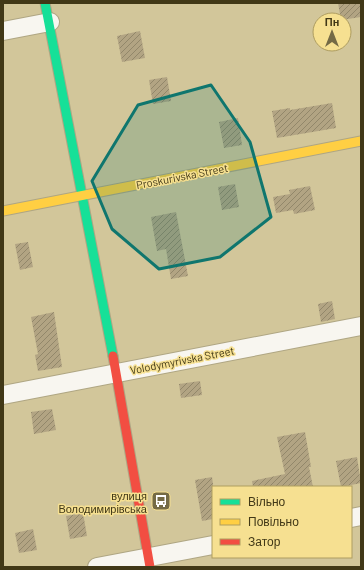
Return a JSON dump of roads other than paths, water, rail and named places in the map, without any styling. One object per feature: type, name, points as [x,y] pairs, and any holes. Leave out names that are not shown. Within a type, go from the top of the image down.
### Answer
[{"type":"street","points":[[45,3],[50,22],[81,195],[116,373],[149,562]]},
{"type":"street","points":[[3,31],[50,22]]},
{"type":"street","name":"Proskurivska Street","points":[[3,211],[361,141]]},
{"type":"street","name":"Volodymyrivska Street","points":[[3,395],[361,326]]},
{"type":"street","points":[[97,567],[149,562],[212,544]]},
{"type":"place","name":"вулиця Володимирівська","points":[[161,501]]}]
